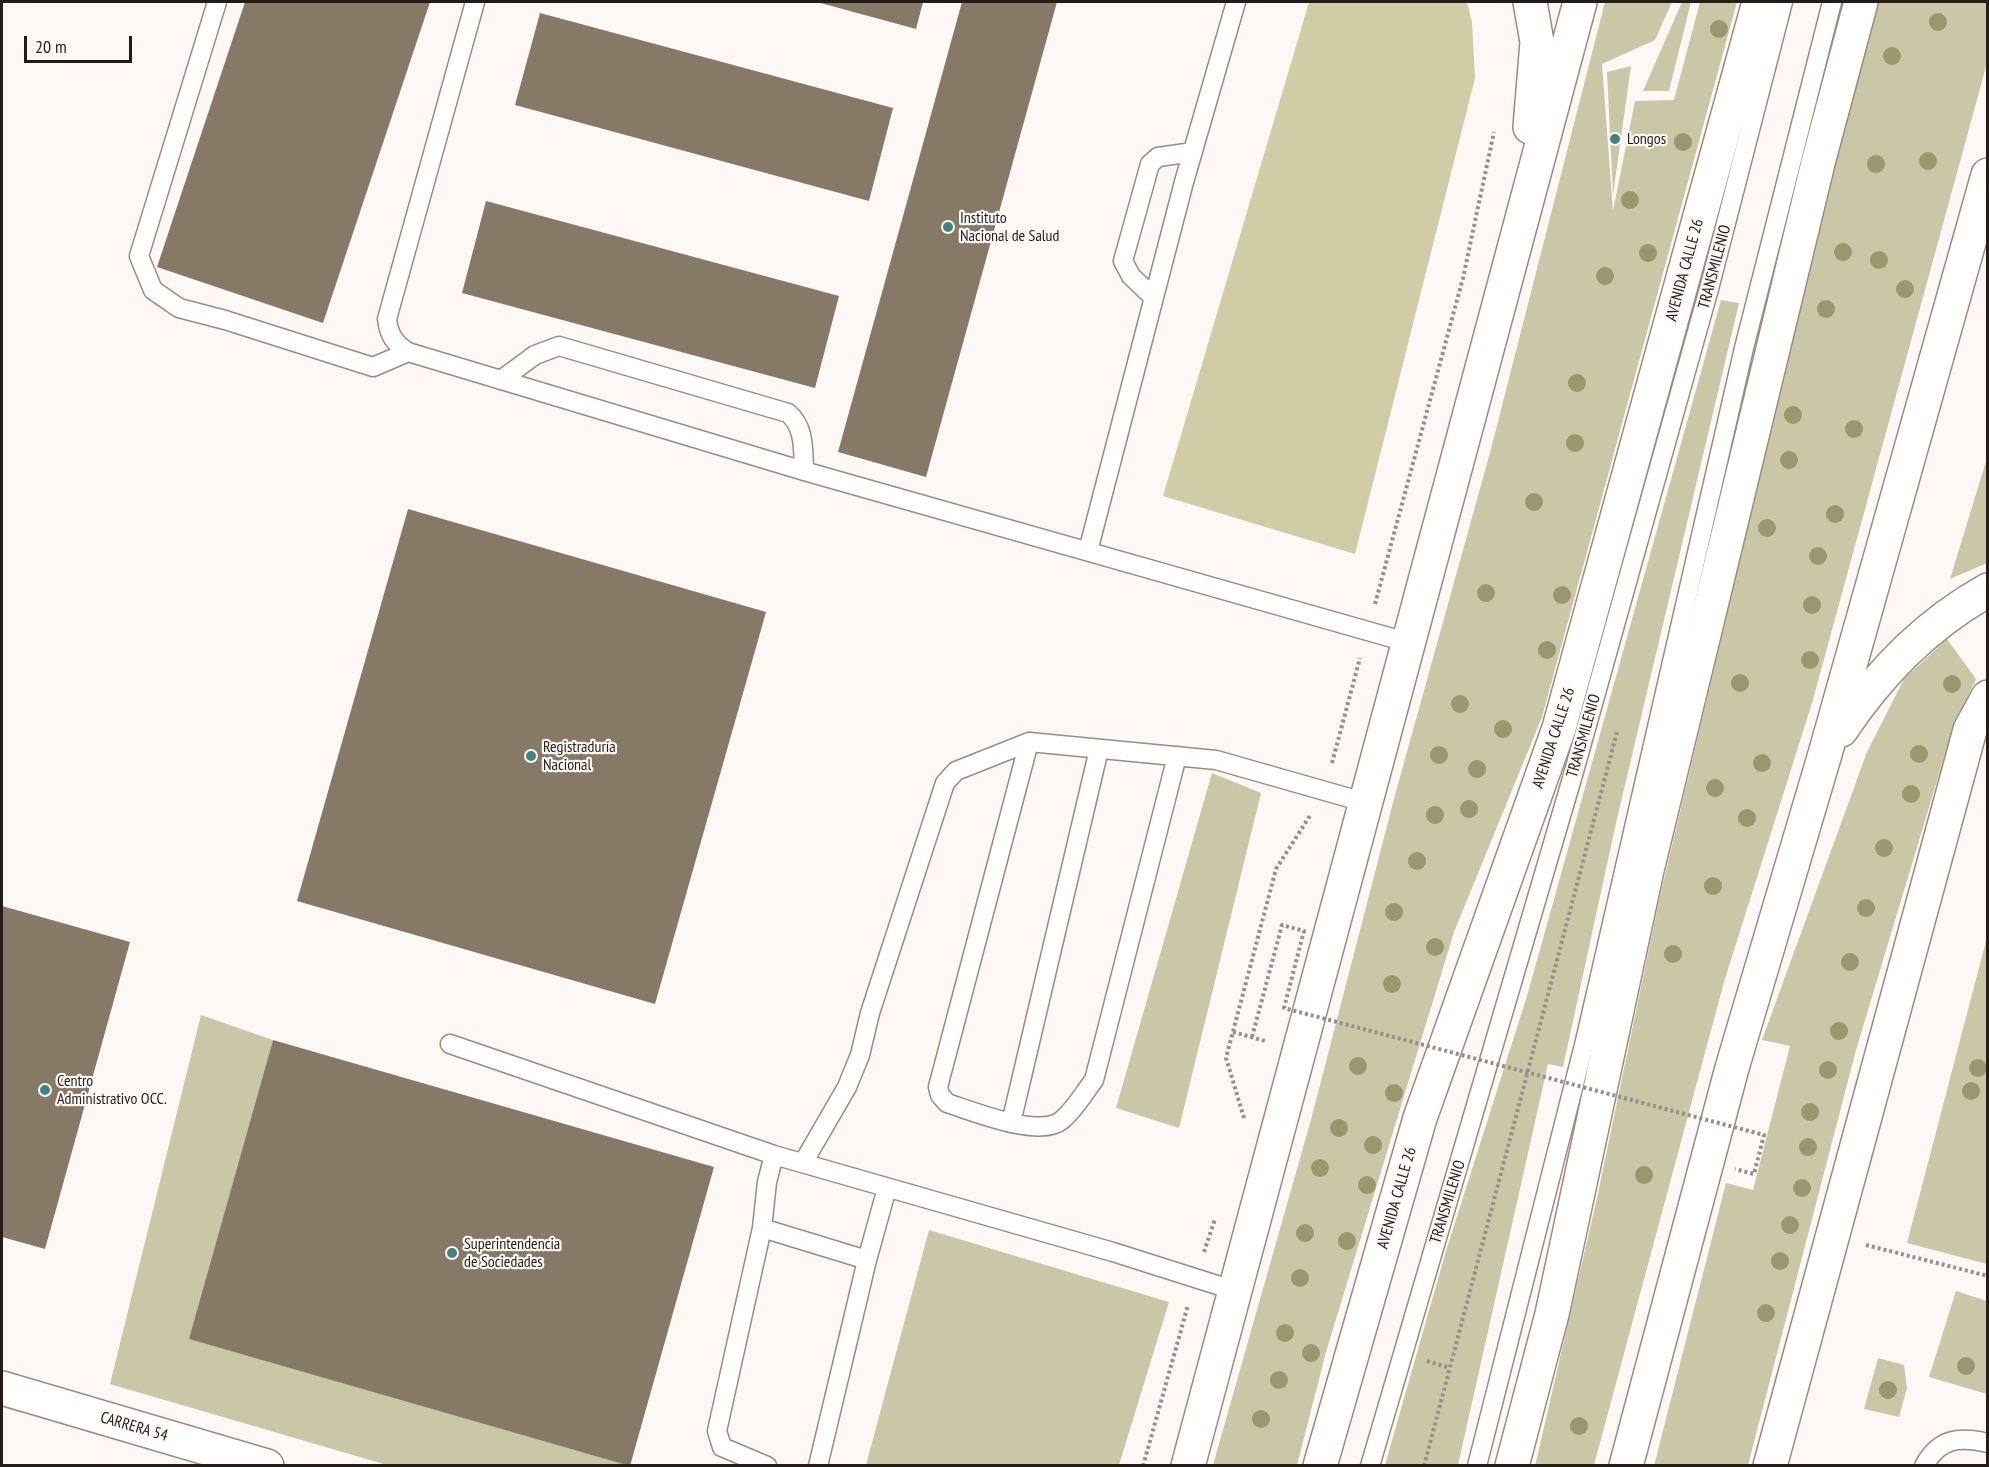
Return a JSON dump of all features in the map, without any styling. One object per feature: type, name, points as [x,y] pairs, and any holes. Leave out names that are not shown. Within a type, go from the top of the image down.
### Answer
[{"type":"main road","points":[[1517,236],[1537,42],[1530,2]]},
{"type":"main road","points":[[1188,1466],[1580,2]]},
{"type":"main road","name":"AVENIDA CALLE 26","points":[[1320,1466],[1420,1118],[1559,728],[1759,2]]},
{"type":"main road","points":[[1512,1466],[1552,1314],[1647,870],[1815,174],[1861,2]]},
{"type":"main road","points":[[1626,1466],[1732,1068],[1825,754],[1988,175]]},
{"type":"main road","points":[[1825,754],[1863,698],[1893,662],[1945,617],[1988,590]]},
{"type":"main road","points":[[1770,1466],[1970,730],[1988,697]]},
{"type":"main road","name":"CARRERA 54","points":[[2,1388],[267,1466]]},
{"type":"lane","points":[[217,2],[139,256],[153,290],[179,308],[225,320],[373,367],[408,352]]},
{"type":"lane","points":[[475,2],[387,319],[393,340],[408,352],[804,471],[1410,643]]},
{"type":"lane","points":[[1088,551],[1193,152],[1236,2]]},
{"type":"lane","name":"TRANSMILENIO","points":[[1370,1466],[1500,1033],[1709,290],[1783,2]]},
{"type":"lane","points":[[1477,1466],[1585,1041],[1744,348],[1832,2]]},
{"type":"lane","points":[[1154,298],[1131,276],[1123,261],[1150,164],[1158,157],[1193,152]]},
{"type":"lane","points":[[501,380],[535,355],[560,346],[788,412],[796,419],[801,432],[804,471]]},
{"type":"lane","points":[[1029,742],[938,1087],[946,1103],[1011,1123],[1042,1127],[1054,1125],[1062,1120],[1094,1080],[1177,756]]},
{"type":"lane","points":[[802,1163],[847,1087],[860,1055],[870,1013],[945,783],[956,771],[1029,742],[1216,760],[1367,803]]},
{"type":"lane","points":[[1011,1123],[1099,749]]},
{"type":"lane","points":[[450,1044],[774,1155],[1113,1252],[1236,1291]]},
{"type":"lane","points":[[767,1466],[722,1447],[717,1438],[762,1228],[774,1155]]},
{"type":"lane","points":[[818,1466],[867,1260],[887,1188]]},
{"type":"lane","points":[[762,1228],[867,1260]]},
{"type":"lane","points":[[1924,1466],[1930,1454],[1953,1439],[1967,1438],[1988,1443]]},
{"type":"path","points":[[1233,1032],[1276,869],[1324,791],[1463,278],[1496,124]]},
{"type":"path","points":[[1424,1466],[1619,724]]},
{"type":"path","points":[[1252,1037],[1282,925],[1304,931],[1284,1008],[1764,1135],[1754,1174],[1735,1169]]},
{"type":"path","points":[[1863,1245],[1988,1276]]},
{"type":"shaded area","points":[[1309,2],[1467,2],[1472,22],[1475,78],[1355,554],[1163,496]]},
{"type":"shaded area","points":[[1605,2],[1672,2],[1655,40],[1602,64],[1613,211],[1635,101],[1674,100],[1700,2],[1737,2],[1542,717],[1454,932],[1326,1352],[1297,1465],[1213,1465],[1312,1116],[1395,795],[1491,449]]},
{"type":"shaded area","points":[[1682,2],[1691,2],[1669,91],[1643,91]]},
{"type":"shaded area","points":[[1878,2],[1987,2],[1987,63],[1812,703],[1724,982],[1594,1465],[1535,1466],[1597,1198],[1660,896],[1824,207]]},
{"type":"shaded area","points":[[1631,66],[1613,195],[1607,72]]},
{"type":"shaded area","points":[[1721,300],[1739,303],[1616,823],[1563,1067],[1548,1064],[1458,1465],[1385,1465],[1446,1251],[1527,996]]},
{"type":"shaded area","points":[[1987,458],[1987,563],[1950,579]]},
{"type":"shaded area","points":[[1947,639],[1976,679],[1952,731],[1856,1050],[1748,1465],[1654,1466],[1726,1183],[1753,1190],[1790,1046],[1762,1040],[1867,752],[1904,679]]},
{"type":"shaded area","points":[[1212,773],[1261,793],[1179,1128],[1116,1108]]},
{"type":"shaded area","points":[[1987,937],[1987,1264],[1907,1243]]},
{"type":"shaded area","points":[[201,1015],[273,1040],[190,1339],[628,1465],[387,1465],[110,1384]]},
{"type":"shaded area","points":[[929,1230],[1169,1302],[1119,1465],[866,1465]]},
{"type":"shaded area","points":[[1956,1291],[1987,1301],[1987,1394],[1929,1377]]},
{"type":"shaded area","points":[[1878,1358],[1904,1365],[1907,1388],[1899,1417],[1864,1409]]},
{"type":"building","points":[[245,2],[430,2],[323,323],[157,267]]},
{"type":"building","points":[[817,2],[923,2],[916,29]]},
{"type":"building","name":"Instituto Nacional de Salud","points":[[962,2],[1057,2],[926,477],[838,452]]},
{"type":"building","points":[[540,13],[893,108],[869,201],[515,105]]},
{"type":"building","points":[[486,201],[839,296],[815,388],[462,293]]},
{"type":"building","name":"Registraduría Nacional","points":[[408,509],[766,612],[655,1004],[297,901]]},
{"type":"building","name":"Centro Administrativo OCC.","points":[[2,906],[130,942],[45,1249],[2,1237]]},
{"type":"building","name":"Superintendencia de Sociedades","points":[[273,1040],[714,1167],[630,1466],[189,1339]]},
{"type":"place","name":"Longos","points":[[1615,139]]},
{"type":"place","name":"Instituto Nacional de Salud","points":[[948,227]]},
{"type":"place","name":"Registraduría Nacional","points":[[531,756]]},
{"type":"place","name":"Centro Administrativo OCC.","points":[[45,1090]]},
{"type":"place","name":"Superintendencia de Sociedades","points":[[452,1253]]}]
